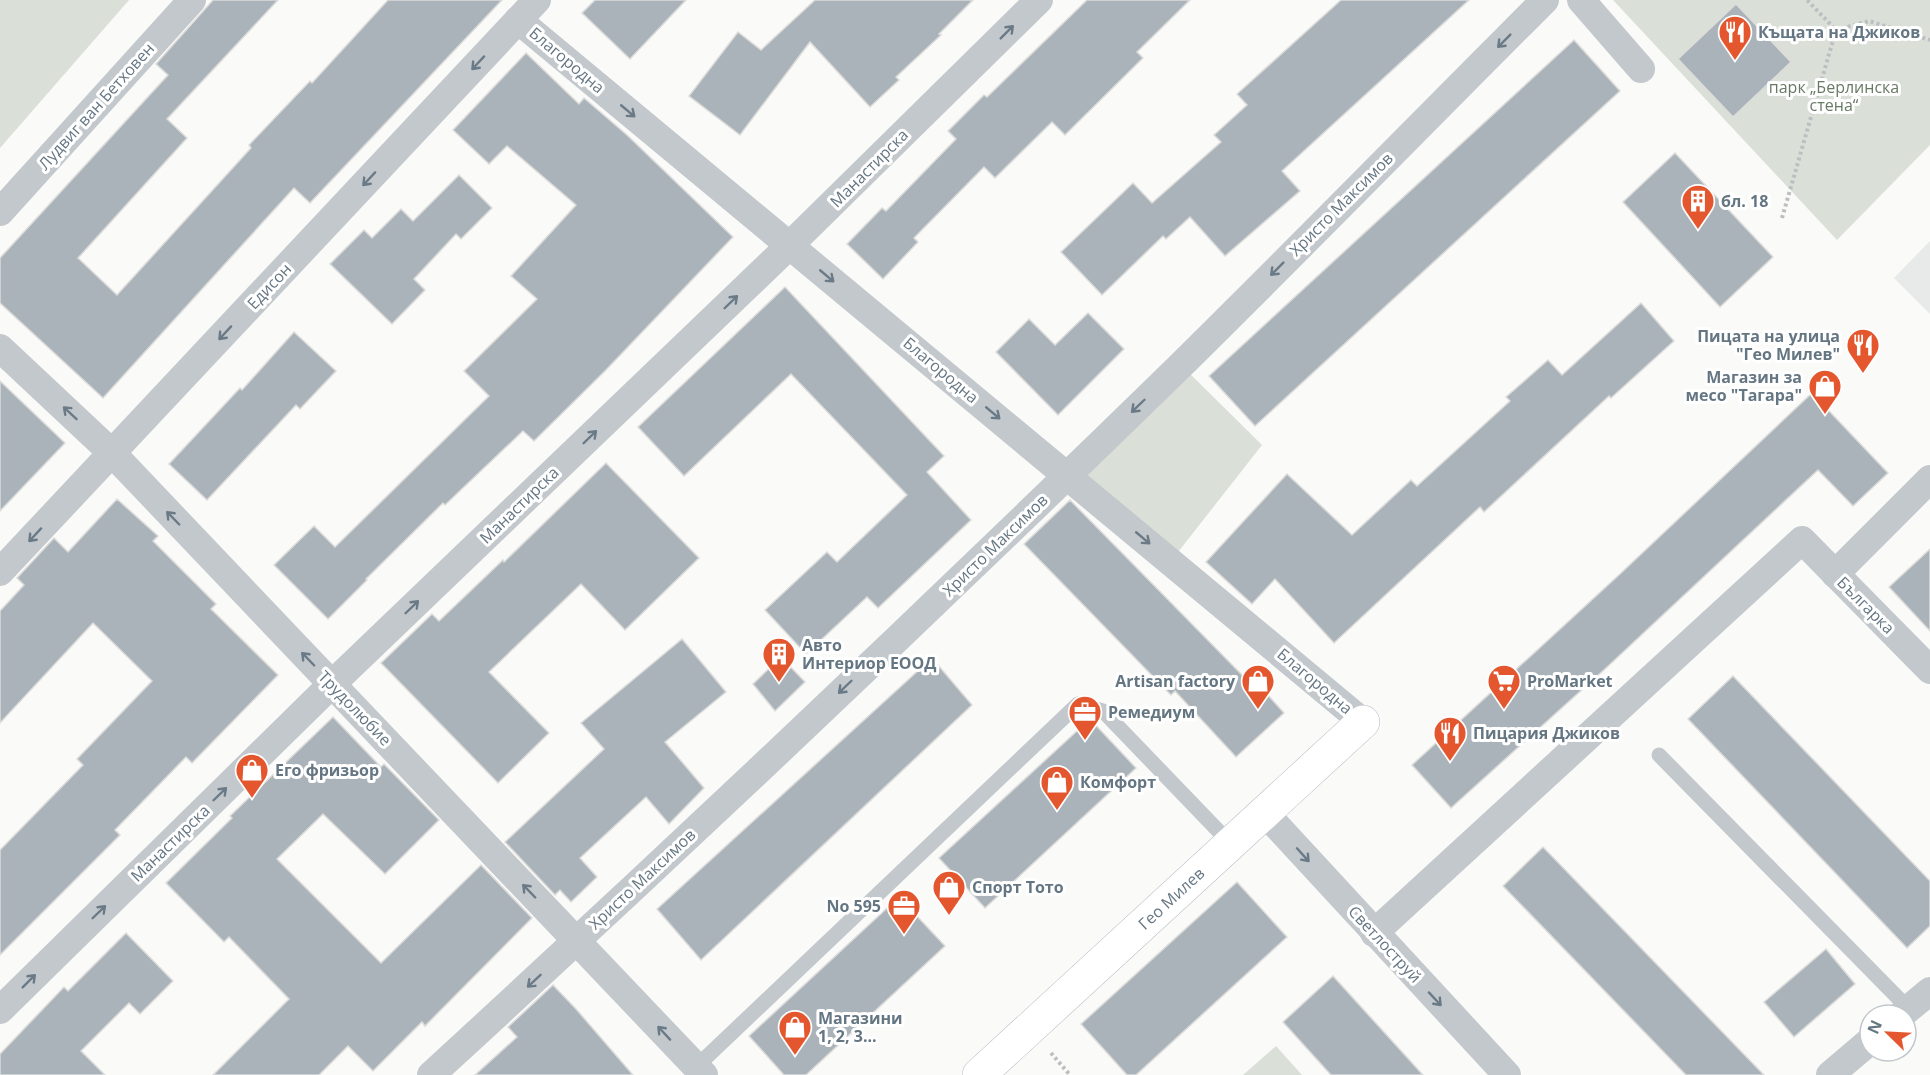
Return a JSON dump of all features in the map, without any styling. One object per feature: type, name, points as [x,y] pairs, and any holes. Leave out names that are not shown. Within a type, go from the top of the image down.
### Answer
[{"type":"street","name":"Лудвиг ван Бетховен","points":[[0,212],[192,0]]},
{"type":"street","name":"Манастирска","points":[[0,1010],[332,684],[790,245],[1039,0]]},
{"type":"street","name":"Христо Максимов","points":[[431,1075],[577,941],[1068,475],[1545,0]]},
{"type":"street","points":[[1581,0],[1641,69]]},
{"type":"street","name":"Благородна","points":[[528,10],[790,245],[1363,722]]},
{"type":"street","name":"Едисон","points":[[0,572],[528,10]]},
{"type":"street","name":"Трудолюбие","points":[[0,348],[112,453],[700,1071]]},
{"type":"street","points":[[1835,574],[1930,479]]},
{"type":"street","name":"Българка","points":[[1374,933],[1802,540],[1930,670]]},
{"type":"street","name":"Гео Милев","points":[[979,1075],[1363,722]]},
{"type":"street","name":"Светлоструй","points":[[1264,812],[1507,1075]]},
{"type":"street","points":[[1916,1003],[1930,991]]},
{"type":"street","points":[[1830,1075],[1858,1051]]},
{"type":"lane","points":[[700,1071],[1078,704],[1103,711],[1230,843]]},
{"type":"lane","points":[[1659,755],[1896,1003]]},
{"type":"path","points":[[1807,0],[1836,30]]},
{"type":"path","points":[[1836,30],[1869,21],[1930,40]]},
{"type":"path","points":[[1782,218],[1836,30]]},
{"type":"path","points":[[1050,1052],[1070,1075]]},
{"type":"shaded area","points":[[1930,241],[1930,314],[1894,278]]},
{"type":"green space","points":[[0,0],[129,0],[0,148]]},
{"type":"green space","name":"парк „Берлинска стена“","points":[[1613,0],[1930,0],[1930,145],[1837,240]]},
{"type":"green space","points":[[1181,365],[1262,445],[1171,561],[1068,475]]},
{"type":"green space","points":[[1276,1046],[1302,1075],[1243,1075]]},
{"type":"building","points":[[213,0],[278,0],[167,119],[187,138],[78,258],[117,295],[251,148],[249,145],[310,81],[312,83],[388,0],[502,0],[310,203],[294,188],[103,398],[0,303],[0,258],[168,75],[156,64]]},
{"type":"building","points":[[595,0],[686,0],[630,59],[582,13]]},
{"type":"building","points":[[815,0],[973,0],[939,34],[941,35],[896,77],[899,80],[870,107],[810,42],[740,135],[689,96],[738,32],[761,50]]},
{"type":"building","points":[[1087,0],[1190,0],[1137,52],[1143,58],[1065,135],[1052,122],[995,178],[984,167],[914,238],[918,242],[883,279],[847,244],[882,208],[886,211],[956,139],[948,131],[984,95],[987,97]]},
{"type":"building","points":[[1341,0],[1469,0],[1282,171],[1300,191],[1225,256],[1190,217],[1166,239],[1163,236],[1102,295],[1061,252],[1133,183],[1152,203],[1221,142],[1214,135],[1247,105],[1237,94]]},
{"type":"building","name":"Къщата на Джиков","points":[[1736,4],[1791,62],[1733,117],[1678,59]]},
{"type":"building","points":[[1574,40],[1620,91],[1255,426],[1209,376]]},
{"type":"building","points":[[526,53],[579,104],[584,98],[627,135],[733,237],[605,371],[534,441],[523,431],[445,505],[443,503],[328,619],[274,565],[314,526],[335,547],[489,396],[464,371],[537,299],[511,276],[576,205],[507,146],[489,164],[453,130]]},
{"type":"building","name":"бл. 18","points":[[1675,153],[1773,257],[1720,307],[1623,202]]},
{"type":"building","points":[[459,175],[492,208],[461,239],[456,234],[414,279],[425,290],[392,324],[330,264],[364,230],[372,238],[401,209],[413,221]]},
{"type":"building","points":[[785,287],[944,456],[927,472],[971,520],[878,608],[867,597],[806,654],[765,610],[827,552],[837,562],[907,495],[791,374],[684,476],[638,427]]},
{"type":"building","points":[[1641,303],[1674,341],[1611,398],[1609,396],[1484,512],[1480,507],[1334,643],[1275,579],[1252,604],[1206,562],[1287,474],[1352,535],[1411,480],[1417,486],[1510,401],[1506,397],[1548,360],[1562,375]]},
{"type":"building","points":[[1088,313],[1124,349],[1058,415],[996,352],[1029,319],[1055,345]]},
{"type":"building","points":[[294,332],[336,371],[300,409],[296,405],[207,500],[169,464],[240,388],[242,390]]},
{"type":"building","points":[[0,381],[65,443],[0,511]]},
{"type":"building","points":[[1812,393],[1888,473],[1853,506],[1818,470],[1605,669],[1451,808],[1412,765]]},
{"type":"building","points":[[606,463],[699,558],[625,630],[581,584],[489,672],[549,733],[498,783],[381,663],[432,614],[439,621],[503,560],[504,562]]},
{"type":"building","points":[[117,499],[158,536],[153,541],[216,604],[211,609],[278,675],[192,763],[186,757],[115,830],[120,835],[0,955],[0,850],[83,765],[77,759],[152,681],[93,623],[0,723],[0,611],[24,585],[17,578],[54,538],[68,552]]},
{"type":"building","points":[[1070,500],[1246,679],[1250,675],[1284,713],[1236,757],[1175,691],[1171,695],[1024,544]]},
{"type":"building","points":[[1930,549],[1930,631],[1889,587]]},
{"type":"building","points":[[682,639],[726,692],[665,742],[704,788],[669,824],[646,797],[580,858],[597,877],[571,902],[560,890],[555,895],[505,842],[604,749],[581,723]]},
{"type":"building","name":"Авто Интериор ЕООД","points":[[781,657],[805,682],[775,711],[753,684]]},
{"type":"building","points":[[932,658],[972,705],[701,960],[657,909]]},
{"type":"building","points":[[1733,676],[1930,881],[1930,926],[1907,948],[1688,719]]},
{"type":"building","points":[[333,717],[381,767],[384,764],[439,820],[385,874],[323,814],[277,859],[381,963],[481,865],[532,918],[425,1026],[422,1022],[373,1071],[348,1046],[319,1075],[213,1075],[289,999],[229,937],[224,942],[166,883],[232,818],[230,816]]},
{"type":"building","points":[[1090,719],[1136,768],[985,908],[939,858]]},
{"type":"building","points":[[1543,847],[1764,1075],[1686,1075],[1503,886]]},
{"type":"building","points":[[1237,882],[1287,937],[1136,1075],[1127,1075],[1081,1024]]},
{"type":"building","points":[[899,897],[945,946],[806,1075],[784,1075],[749,1036]]},
{"type":"building","points":[[126,933],[173,981],[140,1014],[129,1003],[81,1051],[105,1075],[0,1075],[0,1054],[64,987],[68,991]]},
{"type":"building","points":[[1826,949],[1855,984],[1794,1037],[1764,1002]]},
{"type":"building","points":[[1333,976],[1423,1075],[1331,1075],[1283,1022]]},
{"type":"building","points":[[553,985],[633,1075],[475,1075],[517,1037],[508,1027]]},
{"type":"place","name":"Къщата на Джиков","points":[[1735,61]]},
{"type":"place","name":"бл. 18","points":[[1698,230]]},
{"type":"place","name":"Пицата на улица \"Гео Милев\"","points":[[1863,374]]},
{"type":"place","name":"Магазин за месо \"Тагара\"","points":[[1825,415]]},
{"type":"place","name":"Авто Интериор ЕООД","points":[[779,683]]},
{"type":"place","name":"Artisan factory","points":[[1258,710]]},
{"type":"place","name":"ProMarket","points":[[1504,710]]},
{"type":"place","name":"Ремедиум","points":[[1085,741]]},
{"type":"place","name":"Пицария Джиков","points":[[1450,762]]},
{"type":"place","name":"Его фризьор","points":[[252,799]]},
{"type":"place","name":"Комфорт","points":[[1057,811]]},
{"type":"place","name":"Спорт Тото","points":[[949,916]]},
{"type":"place","name":"No 595","points":[[904,935]]},
{"type":"place","name":"Магазини 1, 2, 3...","points":[[795,1056]]}]
